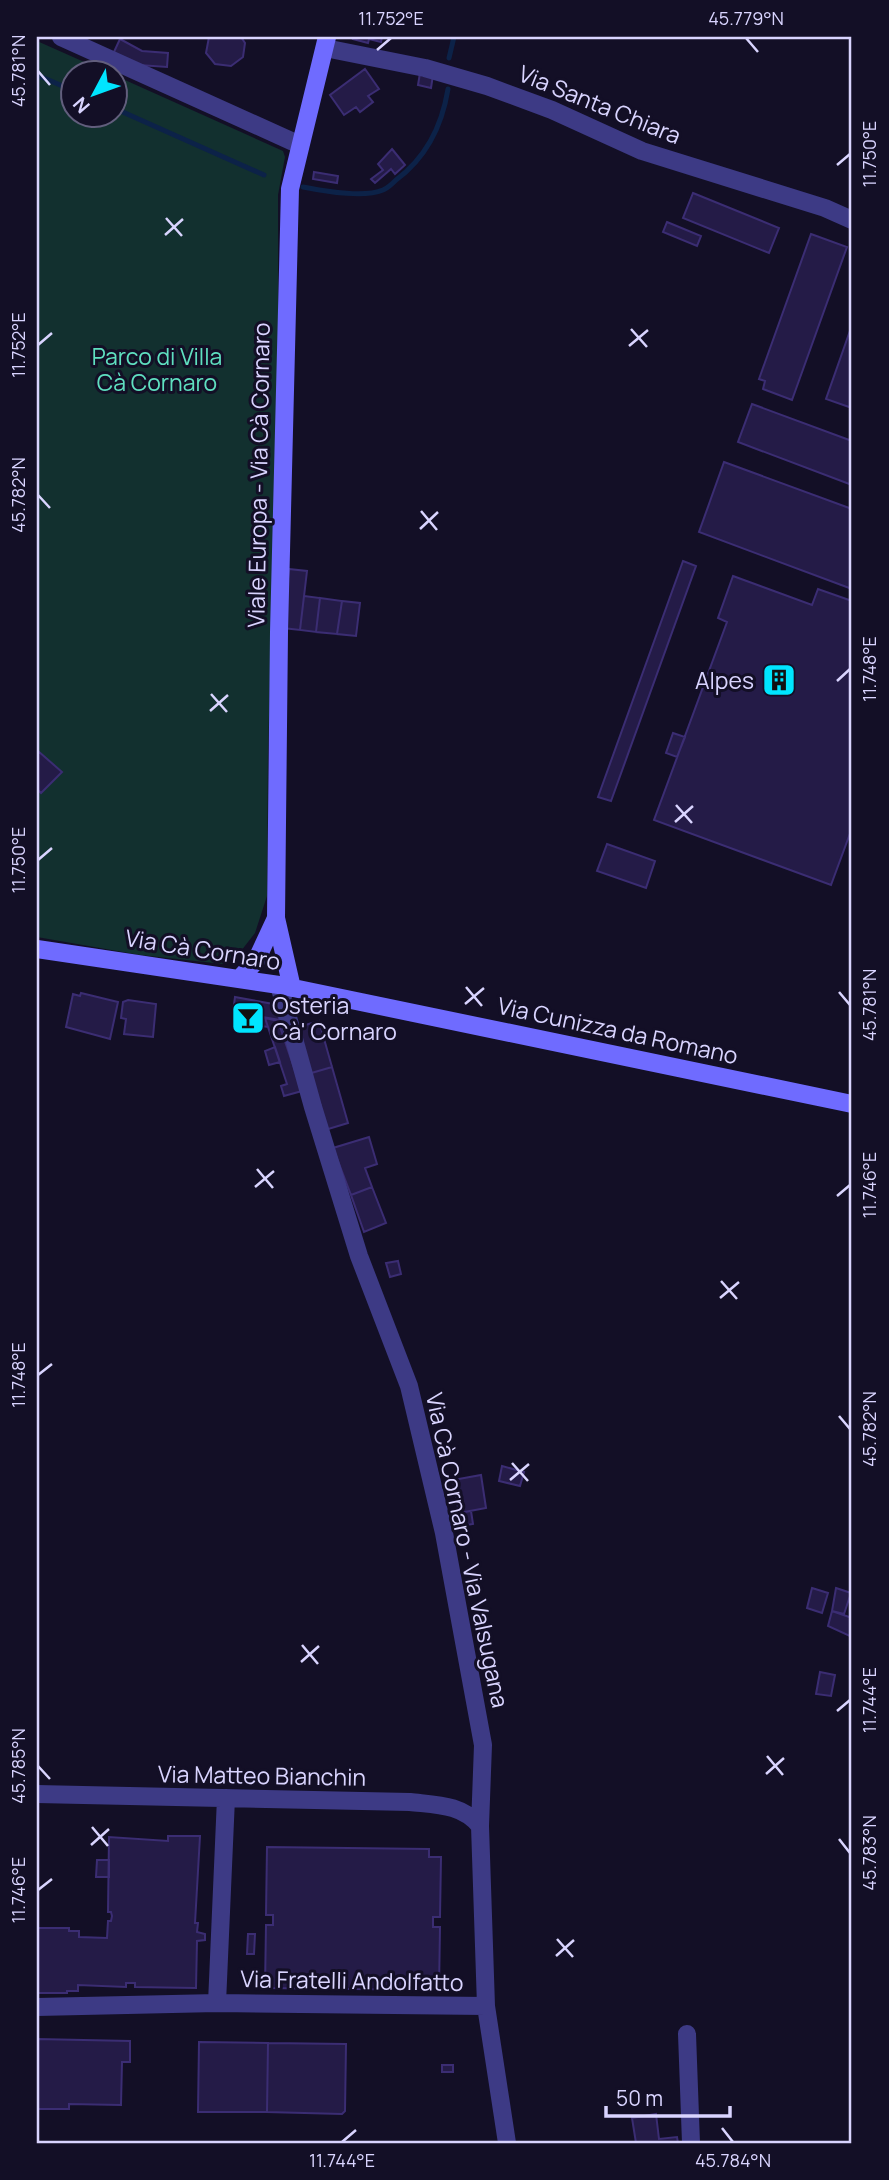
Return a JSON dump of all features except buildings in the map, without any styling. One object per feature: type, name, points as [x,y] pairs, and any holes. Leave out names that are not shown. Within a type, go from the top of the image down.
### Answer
[{"type":"street","points":[[61,37],[300,145]]},
{"type":"street","name":"Viale Europa - Via Cà Cornaro","points":[[276,918],[279,632],[290,189],[326,43]]},
{"type":"street","name":"Via Santa Chiara","points":[[326,43],[487,86],[552,110],[642,151],[825,208],[852,220]]},
{"type":"street","points":[[240,978],[252,968],[276,918]]},
{"type":"street","name":"Via Cà Cornaro","points":[[37,949],[285,986],[276,918]]},
{"type":"street","points":[[260,953],[264,964],[285,986]]},
{"type":"street","name":"Via Cunizza da Romano","points":[[285,986],[852,1104]]},
{"type":"street","name":"Via Cà Cornaro - Via Valsugana","points":[[285,986],[313,1107],[359,1256],[409,1387],[444,1533],[483,1745],[480,1826],[486,2006],[507,2143]]},
{"type":"street","name":"Via Matteo Bianchin","points":[[37,1794],[410,1802],[445,1806],[467,1813],[480,1826]]},
{"type":"street","name":"Via Fratelli Andolfatto","points":[[217,2003],[226,1798]]},
{"type":"street","name":"Via Fratelli Andolfatto","points":[[37,2007],[217,2003],[486,2006]]},
{"type":"street","points":[[687,2035],[691,2143]]},
{"type":"green space","name":"Parco di Villa Cà Cornaro","points":[[37,41],[80,60],[60,60],[60,130],[130,130],[130,82],[283,151],[285,157],[278,195],[278,366],[267,896],[255,933],[241,951],[223,964],[140,955],[37,937]]},
{"type":"waterway","points":[[449,58],[454,37]]},
{"type":"waterway","points":[[37,75],[60,85]]},
{"type":"waterway","points":[[303,187],[355,194],[387,188],[407,171],[431,140],[442,116],[448,89]]},
{"type":"waterway","points":[[130,115],[264,175]]},
{"type":"place","name":"Alpes","points":[[779,680]]},
{"type":"place","name":"Osteria Cà' Cornaro","points":[[248,1018]]}]
